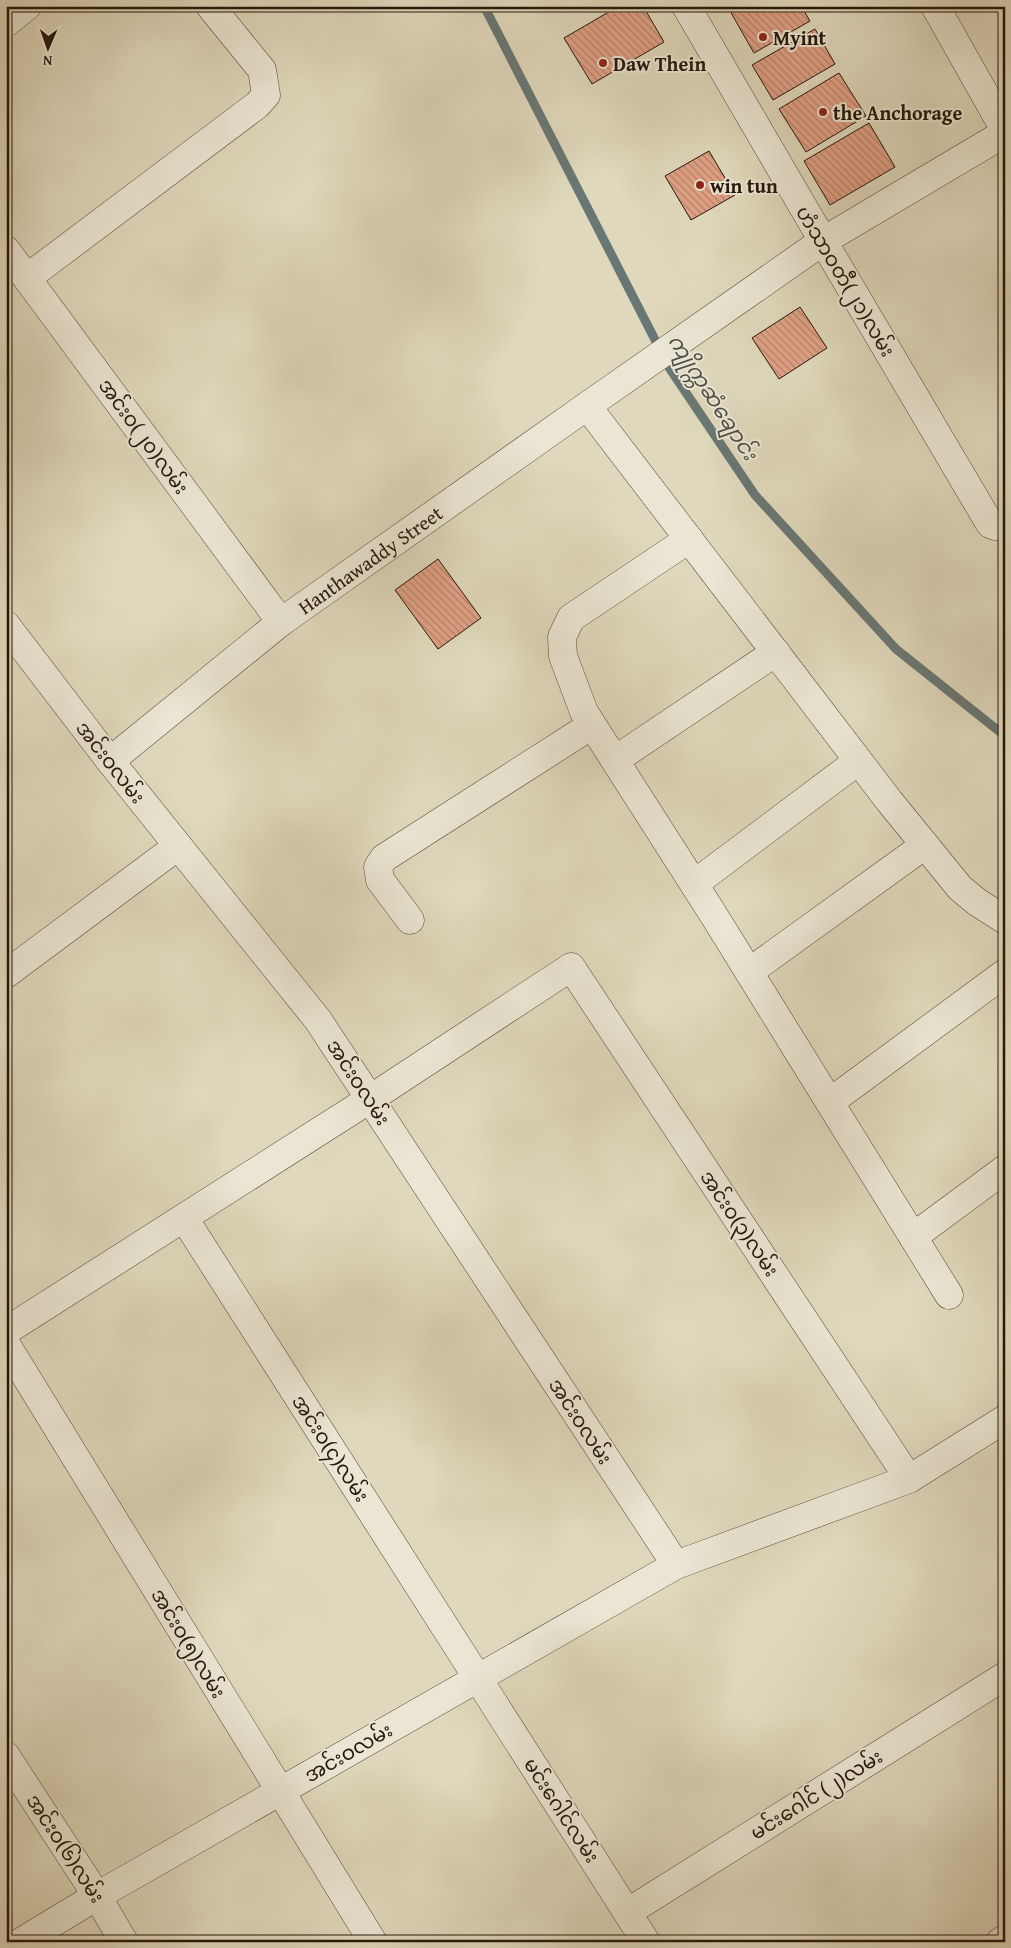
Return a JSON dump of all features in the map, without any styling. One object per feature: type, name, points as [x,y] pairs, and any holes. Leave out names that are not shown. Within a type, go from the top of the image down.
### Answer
[{"type":"street","points":[[6,24],[28,6]]},
{"type":"street","points":[[27,278],[257,104],[266,95],[262,70],[210,6]]},
{"type":"street","name":"ဟံသာဝတီ(၂၁)လမ်း","points":[[686,6],[822,241],[990,524],[1000,525]]},
{"type":"street","points":[[822,241],[1005,131],[935,6]]},
{"type":"street","name":"Hanthawaddy Street","points":[[110,761],[281,622],[822,241]]},
{"type":"street","name":"အင်းဝ(၂၀)လမ်း","points":[[6,250],[281,622]]},
{"type":"street","points":[[587,406],[858,761],[925,845],[960,888],[977,902],[1005,920]]},
{"type":"street","points":[[689,539],[571,618],[562,637],[564,656],[584,712],[694,884],[949,1295]]},
{"type":"street","name":"အင်းဝလမ်း","points":[[6,625],[110,761],[318,1020],[676,1565]]},
{"type":"street","points":[[615,760],[776,652]]},
{"type":"street","points":[[410,920],[380,880],[378,867],[384,858],[592,725]]},
{"type":"street","points":[[694,884],[858,761]]},
{"type":"street","points":[[749,972],[925,845]]},
{"type":"street","points":[[6,974],[178,846]]},
{"type":"street","name":"အင်းဝ(၃)လမ်း","points":[[370,1099],[571,967],[909,1478]]},
{"type":"street","points":[[830,1102],[1005,973]]},
{"type":"street","points":[[6,1330],[370,1099]]},
{"type":"street","points":[[913,1237],[1005,1169]]},
{"type":"street","name":"အင်းဝ(၄)လမ်း","points":[[184,1218],[478,1678]]},
{"type":"street","name":"အင်းဝ(၅)လမ်း","points":[[6,1344],[373,1942]]},
{"type":"street","name":"အင်းဝလမ်း","points":[[21,1942],[279,1791],[676,1565],[909,1478],[1005,1419]]},
{"type":"street","name":"မင်းဂေါင် (၂)လမ်း","points":[[628,1912],[1005,1676]]},
{"type":"street","name":"မင်းဂေါင်လမ်း","points":[[478,1678],[646,1942]]},
{"type":"street","name":"အင်းဝ(၆)လမ်း","points":[[6,1756],[97,1896],[124,1942]]},
{"type":"street","points":[[1000,1942],[1005,1939]]},
{"type":"building","name":"Daw Thein","points":[[619,6],[643,6],[664,42],[592,84],[564,38]]},
{"type":"building","name":"Myint","points":[[738,6],[801,6],[810,21],[754,53],[730,11]]},
{"type":"building","points":[[815,29],[835,64],[773,100],[752,65]]},
{"type":"building","name":"the Anchorage","points":[[839,73],[866,116],[806,152],[779,109]]},
{"type":"building","points":[[869,123],[895,167],[830,205],[804,161]]},
{"type":"building","name":"win tun","points":[[709,151],[735,195],[691,220],[665,176]]},
{"type":"building","points":[[800,307],[827,348],[779,379],[752,338]]},
{"type":"building","points":[[438,559],[481,618],[438,649],[395,590]]},
{"type":"waterway","name":"ကျိုက္ကဆံချောင်း","points":[[484,6],[670,369],[755,495],[896,649],[1005,736]]},
{"type":"place","name":"Myint","points":[[763,37]]},
{"type":"place","name":"Daw Thein","points":[[603,63]]},
{"type":"place","name":"the Anchorage","points":[[823,112]]},
{"type":"place","name":"win tun","points":[[700,185]]}]
